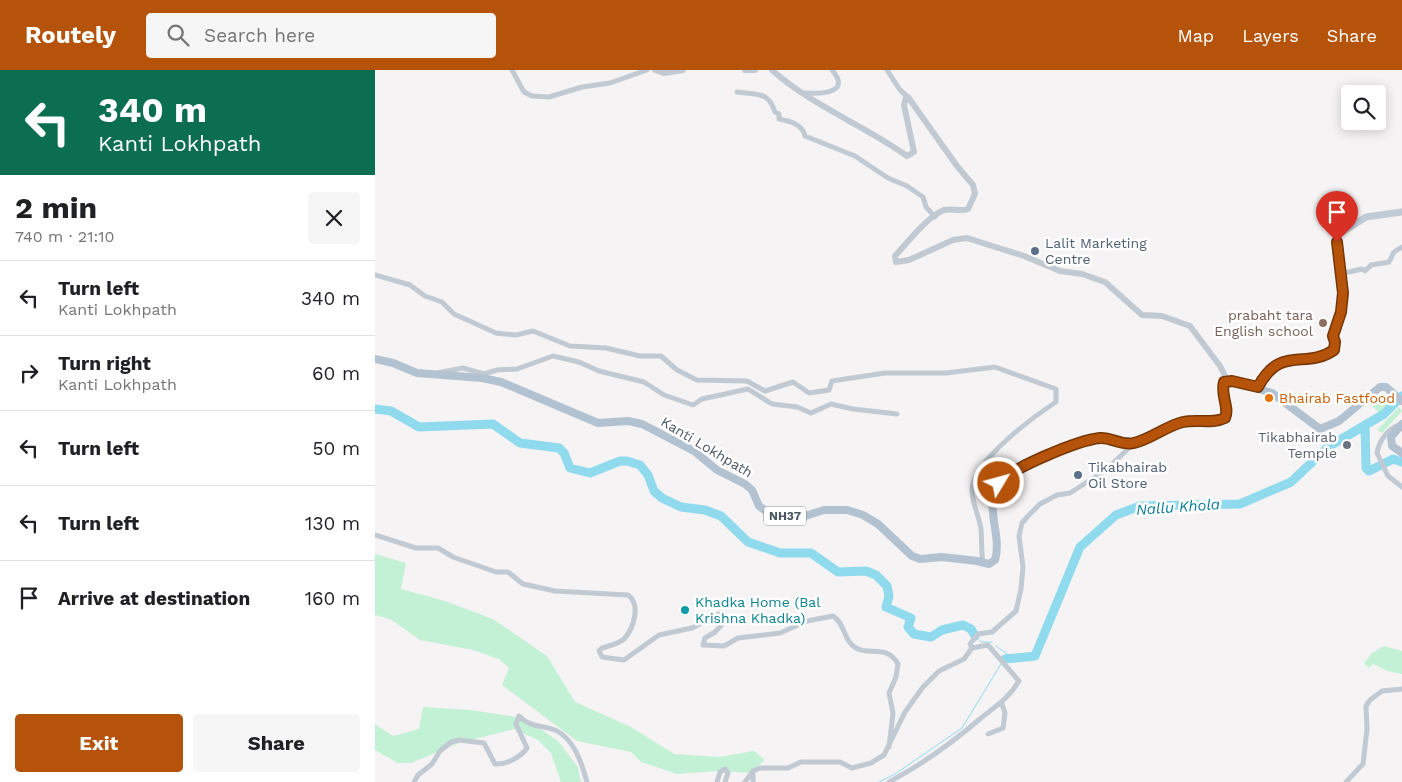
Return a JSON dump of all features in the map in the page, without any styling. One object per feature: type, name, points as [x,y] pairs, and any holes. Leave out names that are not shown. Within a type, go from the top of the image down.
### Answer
[{"type":"main road","points":[[1258,387],[1268,371],[1279,364],[1302,358],[1321,357],[1334,350],[1335,342],[1333,336],[1341,312],[1343,293],[1337,242],[1339,234],[1366,216],[1402,212]]},
{"type":"main road","name":"Kanti Lokhpath","points":[[375,359],[393,363],[417,373],[483,378],[501,382],[598,423],[628,421],[647,426],[673,442],[694,451],[717,470],[745,484],[752,490],[759,506],[766,512],[797,517],[824,510],[847,510],[863,515],[878,524],[912,556],[920,559],[949,558],[983,563]]},
{"type":"main road","points":[[983,563],[991,564],[996,556],[993,500],[1003,477],[1087,441],[1107,439],[1133,444],[1181,422],[1200,419],[1215,421],[1225,418],[1227,413],[1222,389],[1227,380],[1258,387],[1277,395],[1320,429],[1339,421],[1376,389],[1386,387],[1402,401]]},
{"type":"main road","points":[[1402,425],[1391,437],[1392,446],[1402,453]]},
{"type":"street","points":[[512,70],[524,92],[532,96],[549,97],[582,87],[610,83],[647,70]]},
{"type":"street","points":[[655,70],[664,73],[683,70]]},
{"type":"street","points":[[745,70],[755,70]]},
{"type":"street","points":[[772,70],[784,81],[849,123],[876,134],[907,156],[913,152],[905,105],[906,97],[908,97]]},
{"type":"street","points":[[805,93],[822,94],[834,90],[839,83],[832,70]]},
{"type":"street","points":[[887,70],[957,166],[973,184],[975,194],[968,209],[961,211],[945,210],[926,221],[895,256],[896,262],[909,260],[953,240],[967,238],[1060,271],[1082,274],[1105,282],[1142,315],[1162,316],[1191,326],[1220,366],[1227,380]]},
{"type":"street","points":[[737,92],[767,97],[771,100],[775,112],[779,114],[779,119],[793,123],[804,132],[805,136],[855,156],[888,178],[907,186],[923,197],[926,207],[935,217]]},
{"type":"street","points":[[1340,274],[1365,271],[1371,265],[1389,262],[1395,252],[1402,247]]},
{"type":"street","points":[[375,275],[410,285],[425,296],[442,302],[454,314],[496,333],[516,335],[533,331],[570,346],[607,348],[640,356],[661,356],[677,370],[697,380],[747,381],[765,391],[771,404]]},
{"type":"street","points":[[432,374],[463,368],[484,374],[497,370],[517,369],[553,356],[579,362],[599,371],[644,382],[664,396],[693,405],[702,399],[748,389],[771,404],[797,407],[811,413],[831,404],[853,410],[897,414]]},
{"type":"street","points":[[765,391],[793,382],[809,393],[829,390],[832,381],[861,376],[946,373],[995,367],[1056,390],[1056,402],[1016,431],[985,463],[974,481],[972,490],[981,528],[983,563]]},
{"type":"street","points":[[1402,425],[1393,427],[1379,446],[1377,453],[1388,476],[1402,487]]},
{"type":"street","points":[[972,648],[970,644],[978,634],[992,632],[1016,611],[1023,567],[1019,536],[1022,523],[1040,504],[1057,495],[1070,492],[1106,470],[1133,444]]},
{"type":"street","points":[[375,535],[416,548],[438,548],[453,557],[496,572],[508,572],[523,584],[555,591],[628,595],[635,601],[633,623],[623,640],[599,651],[603,657],[625,660],[659,635],[692,628],[719,614],[724,615],[726,620],[715,632],[705,638],[703,645],[724,646],[737,638],[780,632],[807,621],[833,616],[841,624],[851,644],[856,648],[866,651],[878,650],[894,658],[898,664],[896,677],[889,693],[893,713],[889,747]]},
{"type":"street","points":[[745,782],[753,771],[760,768],[788,768],[801,762],[840,762],[852,768],[878,760],[889,747],[905,712],[930,679],[939,671],[964,659],[972,648],[988,645],[1019,681],[1002,704],[947,747],[889,782]]},
{"type":"street","points":[[1346,782],[1363,764],[1367,729],[1366,706],[1370,700],[1382,691],[1402,689]]},
{"type":"street","points":[[988,734],[1003,728],[1005,713],[1002,704]]},
{"type":"street","points":[[414,782],[418,775],[432,764],[441,749],[457,740],[485,743],[495,764],[517,757],[527,748],[516,724],[519,716],[534,727],[554,730],[563,735],[570,742],[587,782]]},
{"type":"street","points":[[717,782],[720,772],[725,770],[727,773],[725,782]]},
{"type":"street","points":[[753,771],[753,782]]},
{"type":"green space","points":[[1384,394],[1393,400],[1379,413],[1372,406]]},
{"type":"green space","points":[[1399,407],[1402,411],[1382,433],[1377,430]]},
{"type":"green space","points":[[375,554],[406,563],[401,589],[445,601],[493,619],[547,656],[575,702],[631,727],[674,754],[719,757],[754,751],[765,760],[750,773],[719,771],[677,774],[641,762],[631,752],[577,741],[502,685],[509,668],[499,659],[473,650],[420,640],[390,619],[375,615]]},
{"type":"green space","points":[[1384,646],[1402,651],[1402,674],[1388,671],[1373,664],[1369,668],[1364,663],[1372,653]]},
{"type":"green space","points":[[423,707],[470,710],[524,718],[558,741],[578,767],[581,782],[561,782],[551,753],[538,740],[514,729],[459,743],[411,763],[398,763],[375,750],[375,724],[393,736],[419,729]]},
{"type":"waterway","name":"Nallu Khola","points":[[1005,659],[1035,656],[1080,547],[1116,515],[1140,506],[1240,504],[1291,482],[1328,447],[1384,414],[1402,396]]},
{"type":"waterway","points":[[375,409],[391,411],[419,427],[493,424],[520,443],[559,448],[564,453],[570,468],[590,473],[620,461],[640,465],[648,475],[654,491],[662,498],[681,507],[705,510],[721,516],[748,542],[780,553],[811,553],[838,572],[866,571],[876,575],[887,586],[889,596],[886,607],[911,618],[908,627],[914,634],[931,637],[942,630],[963,625],[971,629],[975,636]]},
{"type":"waterway","points":[[1365,425],[1366,468],[1369,471],[1393,459],[1402,462]]},
{"type":"waterway","points":[[979,640],[981,642],[992,642]]},
{"type":"waterway","points":[[996,646],[1013,658]]},
{"type":"waterway","points":[[879,782],[895,774],[962,728],[1001,664]]},
{"type":"place","name":"Lalit Marketing Centre","points":[[1035,251]]},
{"type":"place","name":"prabaht tara English school","points":[[1323,323]]},
{"type":"place","name":"Bhairab Fastfood","points":[[1269,398]]},
{"type":"place","name":"Tikabhairab Temple","points":[[1347,445]]},
{"type":"place","name":"Tikabhairab Oil Store","points":[[1078,475]]},
{"type":"place","name":"Khadka Home (Bal Krishna Khadka)","points":[[685,610]]},
{"type":"route","points":[[999,483],[1003,477],[1012,471],[1087,441],[1099,438],[1133,444],[1181,422],[1200,419],[1220,420],[1225,418],[1227,413],[1222,389],[1224,382],[1227,380],[1258,387],[1268,371],[1279,364],[1291,360],[1327,355],[1334,350],[1335,342],[1333,336],[1341,312],[1343,293],[1338,264],[1337,242]]}]
